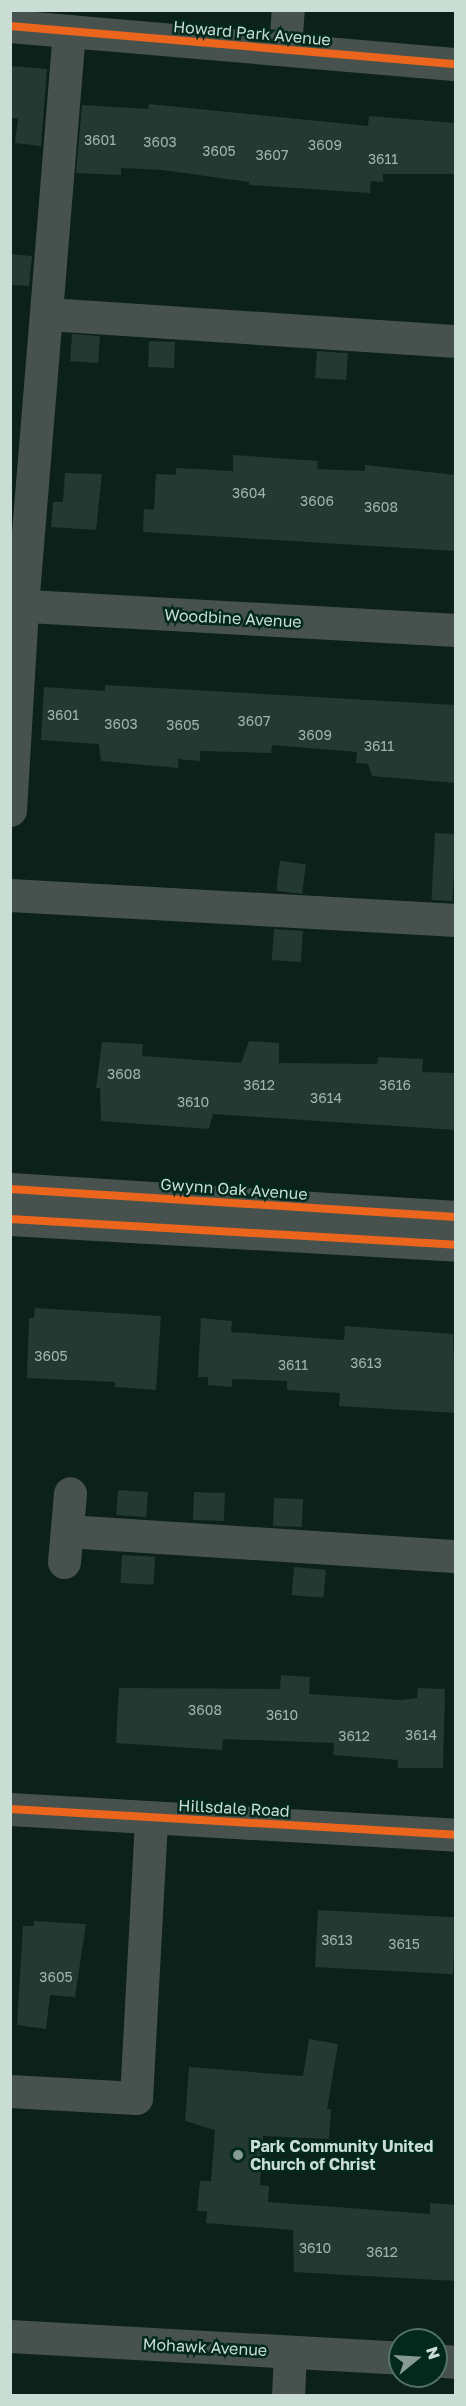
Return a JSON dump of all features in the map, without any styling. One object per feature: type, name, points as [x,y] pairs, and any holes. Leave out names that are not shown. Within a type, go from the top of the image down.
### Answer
[{"type":"street","points":[[285,49],[288,10]]},
{"type":"street","name":"Howard Park Avenue","points":[[10,26],[456,64]]},
{"type":"street","points":[[10,810],[16,606],[48,314],[69,31]]},
{"type":"street","points":[[48,314],[456,341]]},
{"type":"street","name":"Woodbine Avenue","points":[[16,606],[456,630]]},
{"type":"street","points":[[10,895],[456,920]]},
{"type":"street","name":"Gwynn Oak Avenue","points":[[10,1189],[456,1217]]},
{"type":"street","points":[[10,1219],[456,1245]]},
{"type":"street","points":[[70,1493],[65,1546],[456,1556]]},
{"type":"street","name":"Hillsdale Road","points":[[10,1809],[456,1835]]},
{"type":"street","points":[[10,2091],[136,2098],[151,1817]]},
{"type":"street","name":"Mohawk Avenue","points":[[10,2336],[388,2357]]},
{"type":"street","points":[[288,2396],[290,2352]]},
{"type":"building","points":[[10,66],[47,69],[41,146],[15,143],[18,118],[10,118]]},
{"type":"building","points":[[149,104],[368,126],[369,116],[456,123],[456,174],[383,174],[383,182],[371,181],[370,193],[249,185],[249,182],[162,170],[121,168],[121,175],[76,173],[82,105],[148,109]]},
{"type":"building","points":[[10,254],[32,256],[29,286],[10,285]]},
{"type":"building","points":[[72,334],[100,336],[98,363],[70,361]]},
{"type":"building","points":[[149,341],[175,342],[174,368],[148,367]]},
{"type":"building","points":[[317,351],[348,353],[346,380],[315,378]]},
{"type":"building","points":[[233,455],[318,461],[317,469],[365,471],[365,465],[456,475],[456,551],[143,532],[144,509],[154,510],[156,474],[176,475],[176,468],[233,471]]},
{"type":"building","points":[[65,473],[102,474],[96,530],[51,527],[53,502],[63,502]]},
{"type":"building","points":[[105,685],[456,705],[456,783],[372,776],[368,764],[356,763],[357,752],[272,745],[271,753],[200,751],[200,761],[178,759],[178,768],[101,761],[99,744],[41,740],[44,687],[105,691]]},
{"type":"building","points":[[435,833],[456,834],[452,901],[431,900]]},
{"type":"building","points":[[280,861],[306,864],[302,894],[276,891]]},
{"type":"building","points":[[274,929],[303,931],[301,962],[272,960]]},
{"type":"building","points":[[249,1041],[279,1043],[279,1063],[377,1064],[378,1057],[423,1059],[422,1072],[456,1073],[456,1130],[213,1114],[209,1129],[101,1121],[100,1088],[96,1088],[102,1042],[143,1044],[142,1056],[241,1063]]},
{"type":"building","points":[[35,1308],[161,1316],[156,1390],[115,1387],[115,1382],[27,1378],[29,1318],[34,1318]]},
{"type":"building","points":[[201,1318],[232,1321],[231,1332],[344,1340],[345,1326],[453,1334],[456,1413],[339,1406],[340,1393],[287,1390],[287,1381],[232,1379],[232,1387],[208,1385],[208,1377],[198,1377]]},
{"type":"building","points":[[118,1490],[148,1492],[146,1517],[116,1515]]},
{"type":"building","points":[[194,1492],[225,1493],[224,1521],[193,1520]]},
{"type":"building","points":[[274,1498],[303,1499],[302,1527],[273,1526]]},
{"type":"building","points":[[122,1555],[155,1557],[153,1585],[121,1583]]},
{"type":"building","points":[[294,1567],[326,1570],[323,1598],[292,1595]]},
{"type":"building","points":[[281,1675],[310,1677],[309,1694],[401,1700],[417,1698],[418,1688],[445,1689],[443,1768],[398,1768],[398,1760],[333,1755],[334,1743],[223,1739],[222,1750],[116,1743],[119,1688],[280,1689]]},
{"type":"building","points":[[318,1910],[456,1917],[453,1974],[315,1967]]},
{"type":"building","points":[[34,1921],[86,1924],[75,1997],[50,1995],[46,2029],[17,2025],[23,1926],[34,1926]]},
{"type":"building","points":[[309,2039],[338,2044],[327,2109],[331,2109],[329,2139],[263,2136],[260,2185],[269,2186],[268,2202],[430,2214],[430,2203],[456,2205],[456,2281],[294,2272],[293,2230],[206,2223],[207,2211],[197,2211],[200,2181],[211,2181],[215,2130],[185,2121],[189,2067],[303,2076]]},
{"type":"cycle path","points":[[10,26],[456,64]]},
{"type":"cycle path","points":[[10,1189],[456,1217]]},
{"type":"cycle path","points":[[10,1219],[456,1245]]},
{"type":"cycle path","points":[[10,1809],[456,1835]]},
{"type":"place","name":"Park Community United Church of Christ","points":[[238,2155]]}]
